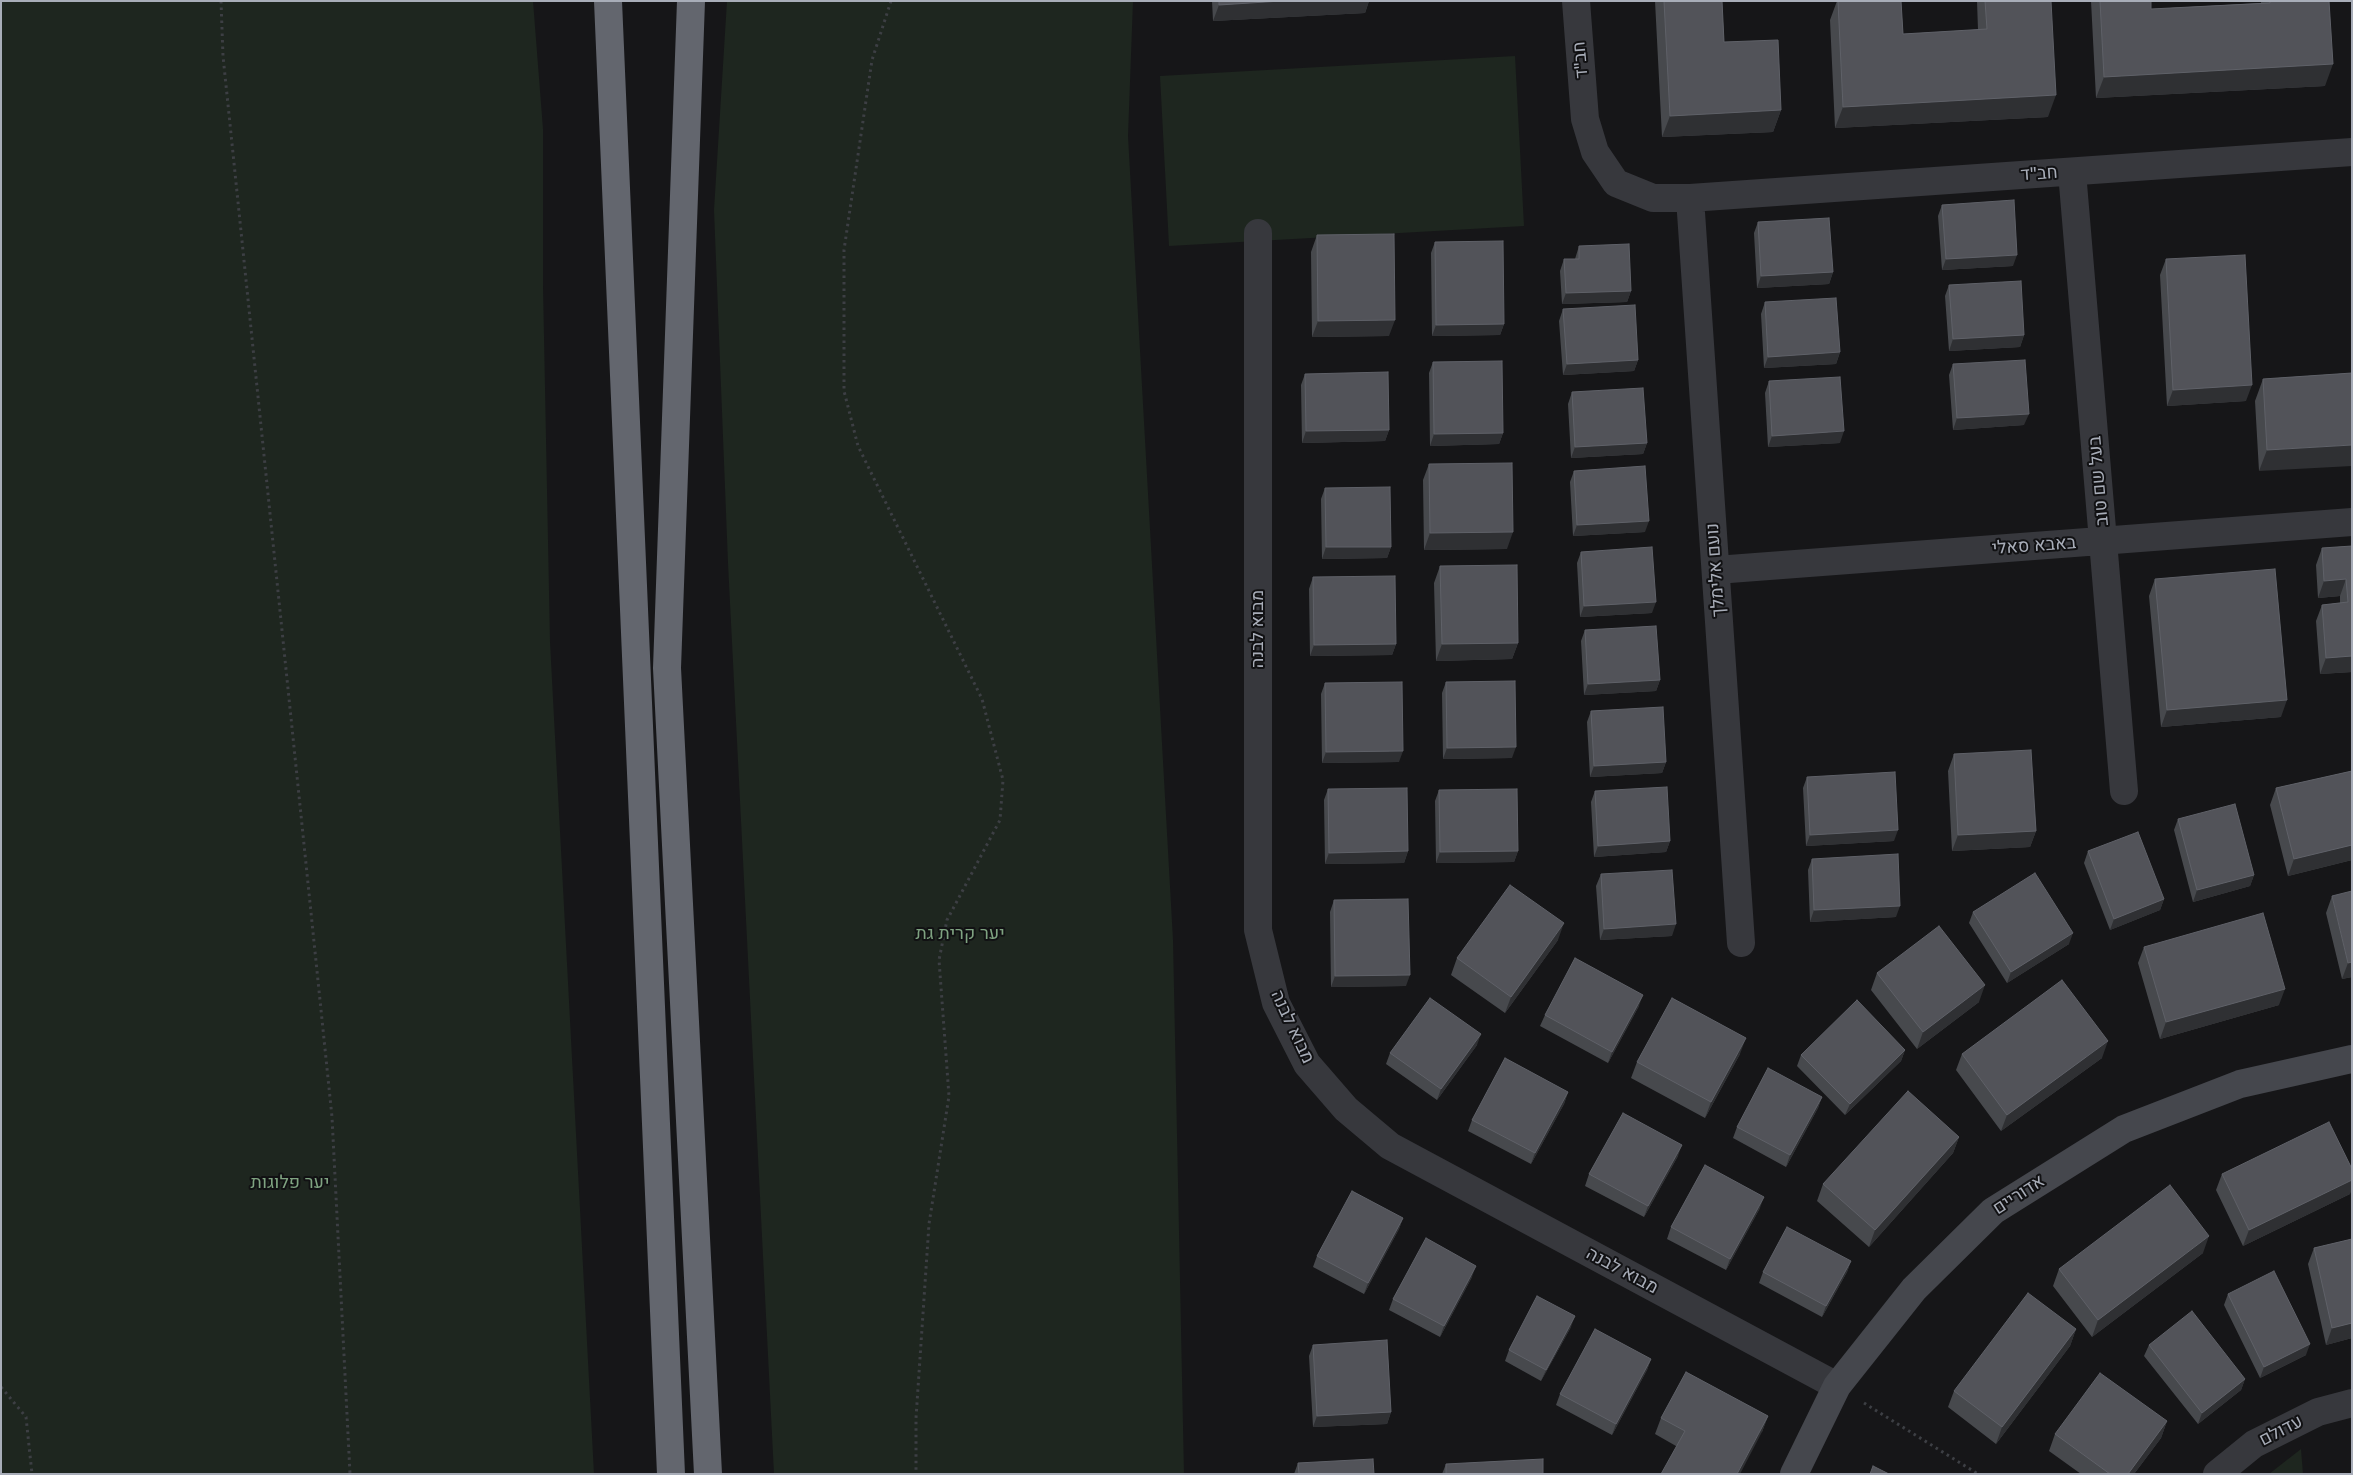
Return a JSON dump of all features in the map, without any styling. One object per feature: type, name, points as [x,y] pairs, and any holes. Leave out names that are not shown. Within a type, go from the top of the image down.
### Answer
[{"type":"highway","points":[[608,1],[671,1474]]},
{"type":"highway","points":[[691,1],[667,668],[708,1474]]},
{"type":"street","name":"חב\"ד","points":[[1576,1],[1585,119],[1595,152],[1616,183],[1653,198],[1726,196],[2352,152]]},
{"type":"street","name":"בעל שם טוב","points":[[2072,172],[2124,791]]},
{"type":"street","name":"נועם אלימלך","points":[[1690,198],[1741,943]]},
{"type":"street","name":"מבוא לבנה","points":[[1258,234],[1258,930],[1276,1003],[1306,1064],[1346,1109],[1390,1146],[1837,1386]]},
{"type":"street","name":"באבא סאלי","points":[[1716,570],[2352,522]]},
{"type":"street","name":"אדוריים","points":[[1794,1474],[1837,1386],[1914,1289],[1993,1211],[2124,1129],[2240,1084],[2352,1059]]},
{"type":"street","name":"עדולם","points":[[2217,1474],[2254,1444],[2318,1412],[2352,1403]]},
{"type":"path","points":[[221,1],[223,56],[332,1117],[350,1474]]},
{"type":"path","points":[[892,1],[872,60],[844,250],[844,391],[858,446],[982,699],[1002,780],[1000,820],[947,920],[939,960],[949,1096],[929,1224],[916,1418],[916,1474]]},
{"type":"path","points":[[1837,1386],[1978,1474]]},
{"type":"path","points":[[1,1387],[26,1417],[32,1474]]},
{"type":"green space","name":"יער פלוגות","points":[[1,1],[533,1],[543,129],[543,286],[550,642],[594,1474],[1,1474]]},
{"type":"green space","name":"יער קרית גת","points":[[727,1],[1133,1],[1128,136],[1173,940],[1184,1474],[774,1474],[728,563],[714,210]]},
{"type":"green space","points":[[1515,56],[1524,226],[1169,246],[1160,76]]},
{"type":"green space","points":[[2301,1449],[2303,1474],[2269,1474]]},
{"type":"building","points":[[1219,1],[1281,1],[1219,5]]},
{"type":"building","points":[[1664,1],[1722,1],[1724,42],[1778,40],[1781,110],[1670,116]]},
{"type":"building","points":[[1838,1],[1901,1],[1903,34],[1987,29],[1985,1],[2051,1],[2056,95],[1843,107]]},
{"type":"building","points":[[2100,1],[2151,1],[2151,9],[2270,3],[2270,1],[2329,1],[2333,64],[2104,77]]},
{"type":"building","points":[[2014,200],[2017,255],[1946,259],[1942,205]]},
{"type":"building","points":[[1829,218],[1833,272],[1761,276],[1758,222]]},
{"type":"building","points":[[1394,234],[1395,320],[1318,321],[1317,235]]},
{"type":"building","points":[[1503,241],[1504,324],[1436,325],[1435,242]]},
{"type":"building","points":[[1629,244],[1631,291],[1566,293],[1564,259],[1579,259],[1579,246]]},
{"type":"building","points":[[2245,255],[2252,385],[2173,390],[2166,259]]},
{"type":"building","points":[[2021,281],[2024,335],[1953,339],[1949,285]]},
{"type":"building","points":[[1836,298],[1840,352],[1768,357],[1765,302]]},
{"type":"building","points":[[1635,305],[1638,360],[1567,364],[1563,309]]},
{"type":"building","points":[[2025,360],[2029,414],[1957,418],[1953,364]]},
{"type":"building","points":[[1502,361],[1503,433],[1434,434],[1433,362]]},
{"type":"building","points":[[1388,372],[1389,430],[1306,431],[1305,374]]},
{"type":"building","points":[[2352,373],[2352,445],[2267,450],[2263,379]]},
{"type":"building","points":[[1840,377],[1844,431],[1772,436],[1769,381]]},
{"type":"building","points":[[1643,388],[1647,443],[1575,447],[1572,392]]},
{"type":"building","points":[[1512,463],[1513,532],[1430,533],[1429,464]]},
{"type":"building","points":[[1645,466],[1649,521],[1577,525],[1574,471]]},
{"type":"building","points":[[1390,487],[1391,547],[1326,547],[1325,488]]},
{"type":"building","points":[[2352,546],[2352,656],[2326,658],[2322,605],[2348,602],[2346,579],[2324,581],[2322,548]]},
{"type":"building","points":[[1652,547],[1656,602],[1584,606],[1581,552]]},
{"type":"building","points":[[1517,565],[1518,643],[1442,644],[1440,566]]},
{"type":"building","points":[[2275,569],[2287,700],[2167,710],[2155,579]]},
{"type":"building","points":[[1395,576],[1396,644],[1314,645],[1313,577]]},
{"type":"building","points":[[1656,626],[1660,680],[1588,684],[1585,630]]},
{"type":"building","points":[[1515,681],[1516,747],[1447,748],[1446,682]]},
{"type":"building","points":[[1402,682],[1403,751],[1326,752],[1325,683]]},
{"type":"building","points":[[1663,707],[1666,762],[1594,766],[1591,711]]},
{"type":"building","points":[[2031,750],[2036,831],[1958,835],[1954,754]]},
{"type":"building","points":[[2352,771],[2352,845],[2294,859],[2276,788]]},
{"type":"building","points":[[1895,772],[1898,830],[1810,835],[1807,777]]},
{"type":"building","points":[[1667,787],[1670,841],[1598,846],[1595,791]]},
{"type":"building","points":[[1407,788],[1408,851],[1329,853],[1328,789]]},
{"type":"building","points":[[1517,789],[1518,851],[1440,852],[1439,790]]},
{"type":"building","points":[[2235,804],[2254,875],[2197,890],[2178,819]]},
{"type":"building","points":[[2138,832],[2164,899],[2114,919],[2088,851]]},
{"type":"building","points":[[1898,854],[1900,906],[1814,910],[1812,859]]},
{"type":"building","points":[[1672,870],[1676,924],[1604,929],[1601,874]]},
{"type":"building","points":[[2035,873],[2073,933],[2011,972],[1973,912]]},
{"type":"building","points":[[1510,885],[1564,923],[1511,997],[1457,958]]},
{"type":"building","points":[[2352,891],[2352,962],[2348,963],[2332,896]]},
{"type":"building","points":[[1408,899],[1410,975],[1335,976],[1334,900]]},
{"type":"building","points":[[2263,913],[2285,989],[2166,1022],[2144,947]]},
{"type":"building","points":[[1939,926],[1985,985],[1923,1032],[1877,973]]},
{"type":"building","points":[[1575,958],[1643,995],[1612,1052],[1545,1015]]},
{"type":"building","points":[[2062,980],[2108,1041],[2007,1115],[1962,1054]]},
{"type":"building","points":[[1430,998],[1481,1034],[1441,1089],[1390,1053]]},
{"type":"building","points":[[1672,998],[1746,1038],[1711,1102],[1637,1062]]},
{"type":"building","points":[[1857,1000],[1905,1050],[1850,1104],[1801,1055]]},
{"type":"building","points":[[1505,1058],[1568,1092],[1535,1153],[1472,1120]]},
{"type":"building","points":[[1768,1068],[1822,1097],[1790,1155],[1737,1127]]},
{"type":"building","points":[[1908,1091],[1959,1137],[1875,1230],[1823,1184]]},
{"type":"building","points":[[1623,1113],[1682,1145],[1648,1206],[1589,1174]]},
{"type":"building","points":[[2329,1122],[2352,1169],[2352,1180],[2249,1230],[2222,1174]]},
{"type":"building","points":[[1705,1165],[1764,1197],[1730,1259],[1671,1227]]},
{"type":"building","points":[[2170,1185],[2209,1236],[2098,1320],[2059,1269]]},
{"type":"building","points":[[1352,1191],[1403,1218],[1368,1283],[1317,1256]]},
{"type":"building","points":[[1787,1227],[1851,1261],[1826,1306],[1763,1272]]},
{"type":"building","points":[[1426,1238],[1476,1266],[1444,1326],[1393,1299]]},
{"type":"building","points":[[2352,1239],[2352,1323],[2332,1328],[2314,1248]]},
{"type":"building","points":[[2274,1271],[2310,1344],[2264,1367],[2228,1294]]},
{"type":"building","points":[[2028,1293],[2076,1329],[2002,1427],[1954,1391]]},
{"type":"building","points":[[1537,1296],[1575,1316],[1546,1370],[1509,1350]]},
{"type":"building","points":[[2192,1311],[2245,1379],[2202,1413],[2149,1345]]},
{"type":"building","points":[[1595,1329],[1651,1359],[1616,1424],[1560,1394]]},
{"type":"building","points":[[1387,1340],[1391,1412],[1317,1416],[1313,1345]]},
{"type":"building","points":[[1686,1372],[1768,1416],[1737,1474],[1661,1474],[1685,1431],[1661,1418]]},
{"type":"building","points":[[2100,1373],[2167,1421],[2128,1474],[2110,1474],[2055,1434]]},
{"type":"building","points":[[1373,1459],[1374,1474],[1299,1474],[1298,1463]]},
{"type":"building","points":[[1543,1459],[1543,1474],[1446,1474],[1446,1464]]},
{"type":"building","points":[[1873,1466],[1889,1474],[1870,1474]]}]
